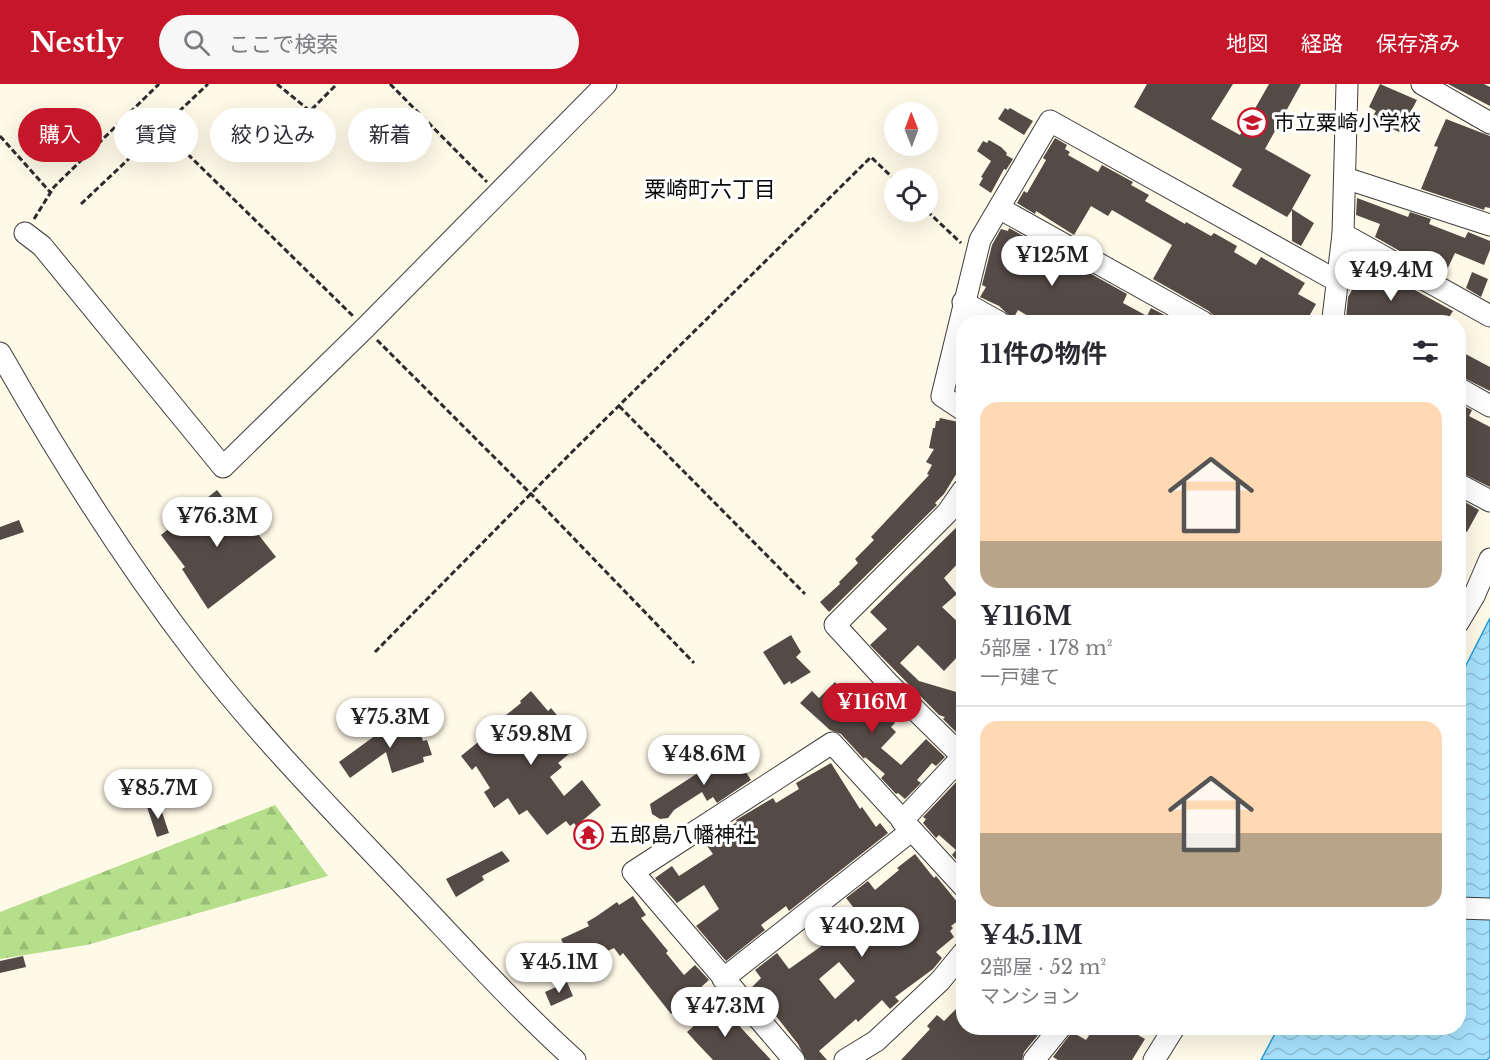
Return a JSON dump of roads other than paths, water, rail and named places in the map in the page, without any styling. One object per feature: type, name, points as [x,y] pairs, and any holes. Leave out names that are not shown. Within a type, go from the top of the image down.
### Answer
[{"type":"street","points":[[25,233],[42,246],[223,467],[499,194],[606,84]]},
{"type":"street","points":[[1335,315],[1345,178],[1344,121],[1347,84]]},
{"type":"street","points":[[1422,84],[1490,123]]},
{"type":"street","points":[[960,315],[980,240],[1050,121],[1337,281]]},
{"type":"street","points":[[1345,178],[1490,225]]},
{"type":"street","points":[[999,208],[1190,315]]},
{"type":"street","points":[[1342,234],[1490,316]]},
{"type":"street","points":[[963,302],[986,315]]},
{"type":"street","points":[[956,333],[942,396],[956,405]]},
{"type":"street","points":[[0,353],[89,501],[196,654],[338,818],[488,975],[575,1060]]},
{"type":"street","points":[[1466,392],[1490,405]]},
{"type":"street","points":[[1466,488],[1490,501]]},
{"type":"street","points":[[956,501],[948,513],[835,626],[890,685],[956,749]]},
{"type":"street","points":[[1466,610],[1490,559]]},
{"type":"street","points":[[794,1060],[633,872],[832,743],[956,879]]},
{"type":"street","points":[[723,979],[906,826],[956,765]]},
{"type":"street","points":[[1466,908],[1490,909]]},
{"type":"street","points":[[845,1060],[876,1041],[940,981],[956,962]]},
{"type":"street","points":[[1034,1060],[1054,1035]]},
{"type":"street","points":[[1154,1060],[1167,1035]]},
{"type":"water","points":[[1490,618],[1490,1057],[1487,1060],[1261,1060],[1274,1035],[1466,1035],[1466,665]]},
{"type":"place","name":"市立粟崎小学校","points":[[1253,123]]},
{"type":"place","name":"五郎島八幡神社","points":[[588,835]]},
{"type":"district","name":"粟崎町六丁目","points":[[710,189]]}]
